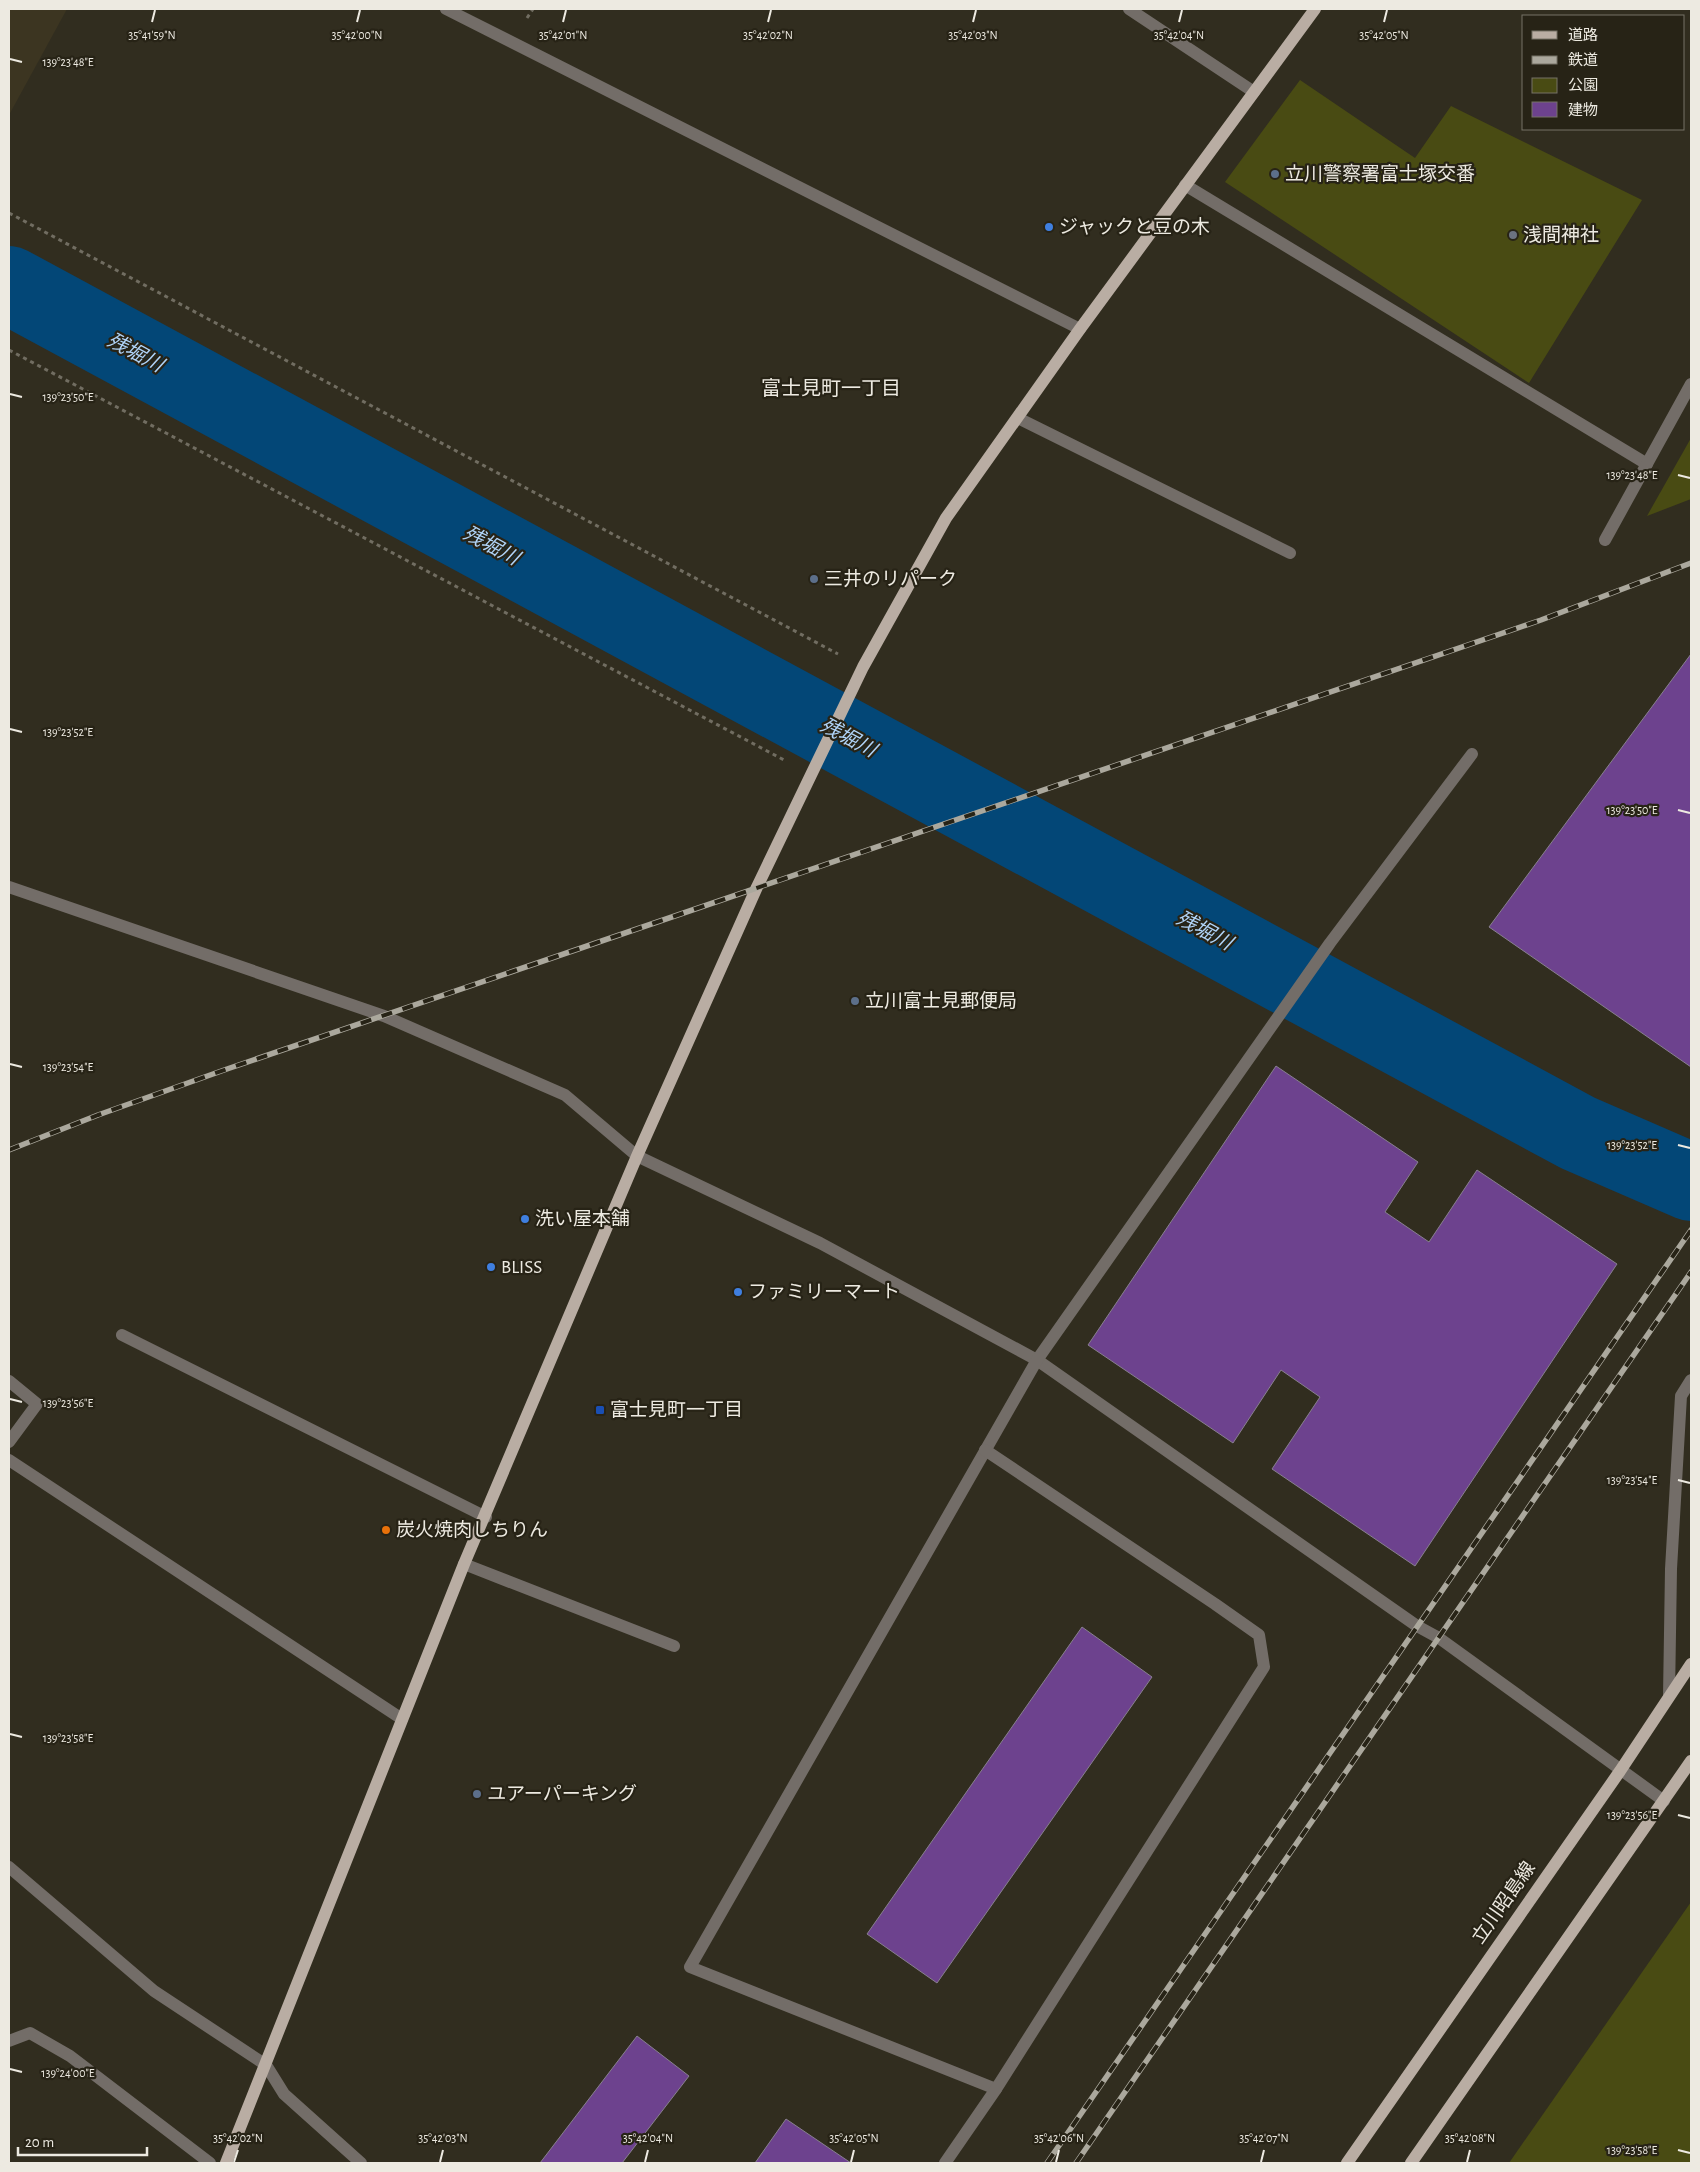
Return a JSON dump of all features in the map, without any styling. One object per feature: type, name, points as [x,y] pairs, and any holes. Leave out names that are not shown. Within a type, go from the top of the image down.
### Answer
[{"type":"main road","points":[[226,2163],[464,1564],[486,1517],[637,1156],[810,774],[863,667],[946,518],[1185,185],[1315,9]]},
{"type":"main road","name":"立川昭島線","points":[[1347,2163],[1620,1770],[1691,1664]]},
{"type":"main road","points":[[1411,2163],[1691,1761]]},
{"type":"street","points":[[446,9],[1080,330]]},
{"type":"street","points":[[1129,9],[1254,92]]},
{"type":"street","points":[[1185,185],[1647,464]]},
{"type":"street","points":[[1605,540],[1691,384]]},
{"type":"street","points":[[1018,418],[1290,553]]},
{"type":"street","points":[[996,2089],[690,1967],[1037,1360],[1330,943],[1472,754]]},
{"type":"street","points":[[9,887],[384,1016],[565,1096],[637,1156],[820,1243],[1037,1360],[1417,1626],[1439,1638],[1664,1801]]},
{"type":"street","points":[[122,1335],[486,1517]]},
{"type":"street","points":[[1668,1696],[1671,1569],[1681,1396],[1691,1380]]},
{"type":"street","points":[[9,1381],[37,1404],[9,1442]]},
{"type":"street","points":[[945,2163],[996,2089],[1264,1667],[1259,1635],[984,1450]]},
{"type":"street","points":[[9,1460],[402,1719]]},
{"type":"street","points":[[464,1564],[674,1646]]},
{"type":"street","points":[[9,1867],[154,1991],[266,2065],[284,2094],[361,2163]]},
{"type":"street","points":[[9,2041],[30,2033],[70,2056],[210,2163]]},
{"type":"path","points":[[9,213],[863,667]]},
{"type":"path","points":[[9,350],[810,774]]},
{"type":"shaded area","points":[[9,9],[67,9],[9,115]]},
{"type":"green space","points":[[1300,80],[1415,158],[1451,106],[1642,200],[1529,383],[1225,182]]},
{"type":"green space","points":[[1691,438],[1691,499],[1647,516]]},
{"type":"green space","points":[[1691,1902],[1691,2163],[1509,2163]]},
{"type":"building","points":[[1691,654],[1691,1067],[1489,927]]},
{"type":"building","points":[[1276,1066],[1418,1162],[1385,1212],[1429,1242],[1477,1170],[1617,1264],[1415,1566],[1272,1469],[1320,1397],[1281,1370],[1233,1443],[1088,1345]]},
{"type":"building","points":[[1082,1627],[1152,1677],[937,1983],[867,1934]]},
{"type":"building","points":[[637,2036],[689,2076],[622,2163],[540,2163]]},
{"type":"building","points":[[786,2119],[851,2163],[755,2163]]},
{"type":"waterway","name":"残堀川","points":[[9,285],[1578,1133],[1691,1182]]},
{"type":"railway","points":[[9,1150],[98,1115],[227,1069],[1541,620],[1691,563]]},
{"type":"railway","points":[[1047,2163],[1691,1230]]},
{"type":"railway","points":[[1076,2163],[1691,1272]]},
{"type":"place","name":"立川警察署富士塚交番","points":[[1275,174]]},
{"type":"place","name":"ジャックと豆の木","points":[[1049,227]]},
{"type":"place","name":"浅間神社","points":[[1513,235]]},
{"type":"place","name":"三井のリパーク","points":[[814,579]]},
{"type":"place","name":"立川富士見郵便局","points":[[855,1001]]},
{"type":"place","name":"洗い屋本舗","points":[[525,1219]]},
{"type":"place","name":"BLISS","points":[[491,1267]]},
{"type":"place","name":"ファミリーマート","points":[[738,1292]]},
{"type":"place","name":"富士見町一丁目","points":[[600,1410]]},
{"type":"place","name":"炭火焼肉しちりん","points":[[386,1530]]},
{"type":"place","name":"ユアーパーキング","points":[[477,1794]]},
{"type":"district","name":"富士見町一丁目","points":[[831,389]]}]
